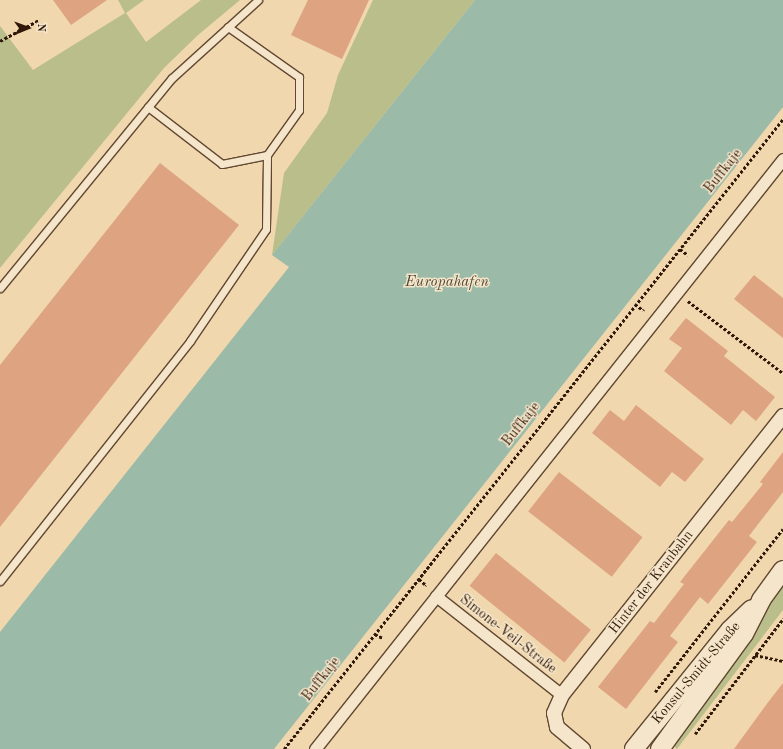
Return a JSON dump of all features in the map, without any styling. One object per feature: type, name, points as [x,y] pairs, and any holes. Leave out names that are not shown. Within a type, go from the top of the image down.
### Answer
[{"type":"street","points":[[315,749],[783,159]]},
{"type":"street","name":"Hinter der Kranbahn","points":[[583,749],[557,727],[554,713],[562,695],[783,416]]},
{"type":"street","name":"Konsul-Smidt-Straße","points":[[634,749],[730,630],[761,600],[783,570]]},
{"type":"street","name":"Simone-Veil-Straße","points":[[436,596],[562,695]]},
{"type":"street","name":"Konsul-Smidt-Straße","points":[[660,749],[744,634],[761,600]]},
{"type":"lane","points":[[0,288],[172,78],[258,0]]},
{"type":"lane","points":[[0,581],[190,341],[266,229],[267,155],[300,110],[299,78],[228,28]]},
{"type":"lane","points":[[148,107],[222,164],[267,155]]},
{"type":"path","points":[[0,41],[39,20]]},
{"type":"path","name":"Buffkaje","points":[[284,749],[783,119]]},
{"type":"path","points":[[680,249],[688,255],[685,258]]},
{"type":"path","points":[[677,292],[783,373]]},
{"type":"path","points":[[636,304],[644,310],[646,306]]},
{"type":"path","points":[[656,689],[783,529]]},
{"type":"path","points":[[419,579],[426,585],[423,588]]},
{"type":"path","points":[[694,736],[783,619]]},
{"type":"path","points":[[375,634],[382,640],[386,635]]},
{"type":"path","points":[[755,655],[783,661]]},
{"type":"green space","points":[[118,0],[144,0],[126,13],[146,42],[201,0],[240,0],[198,35],[164,68],[0,268],[0,26],[33,70],[125,13]]},
{"type":"green space","points":[[373,0],[475,0],[272,255],[284,173],[327,113],[338,75]]},
{"type":"green space","points":[[781,587],[783,587],[783,610],[677,749],[674,746],[681,734]]},
{"type":"water","name":"Europahafen","points":[[475,0],[783,0],[783,107],[274,749],[0,749],[0,632],[289,267],[272,255]]},
{"type":"building","points":[[53,0],[107,0],[71,25]]},
{"type":"building","points":[[308,0],[369,0],[342,59],[291,35]]},
{"type":"building","points":[[160,163],[239,225],[0,527],[0,365]]},
{"type":"building","points":[[754,275],[783,298],[783,338],[734,299]]},
{"type":"building","points":[[686,318],[728,351],[724,356],[775,397],[756,421],[743,410],[731,425],[664,371],[682,348],[669,339]]},
{"type":"building","points":[[636,405],[704,459],[685,482],[672,472],[660,487],[592,433],[610,410],[624,421]]},
{"type":"building","points":[[783,452],[783,492],[749,536],[757,542],[708,604],[700,597],[670,636],[678,642],[626,709],[598,687],[650,621],[654,623],[684,584],[680,582],[729,520],[732,522],[763,484],[760,482]]},
{"type":"building","points":[[559,472],[643,537],[612,577],[528,511]]},
{"type":"building","points":[[496,553],[591,630],[564,662],[470,586]]},
{"type":"building","points":[[783,683],[783,749],[734,749],[769,701]]}]
